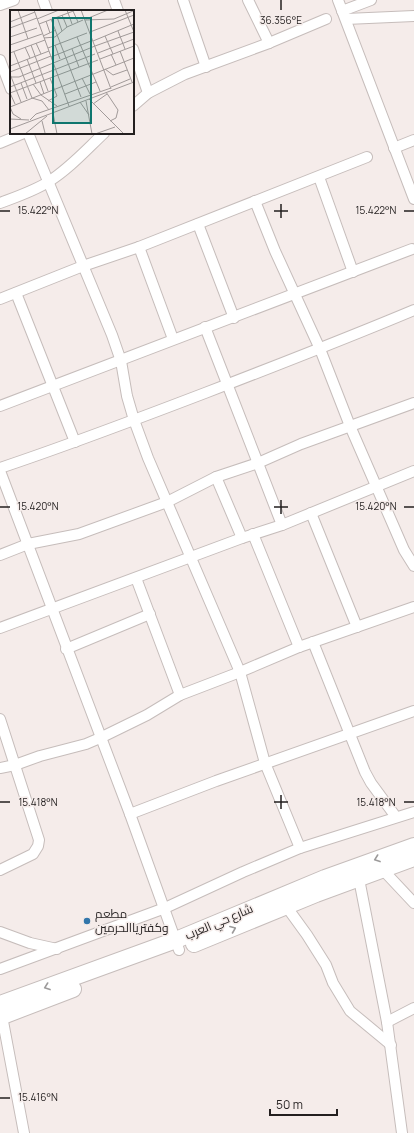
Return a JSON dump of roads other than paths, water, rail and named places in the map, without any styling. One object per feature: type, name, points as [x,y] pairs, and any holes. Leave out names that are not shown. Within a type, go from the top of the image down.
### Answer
[{"type":"main road","name":"شارع حي العرب","points":[[1,1012],[286,906],[414,846]]},
{"type":"main road","name":"شارع حي العرب","points":[[178,945],[268,901],[348,878],[383,870],[414,858]]},
{"type":"street","points":[[0,5],[14,0]]},
{"type":"street","points":[[43,0],[48,10]]},
{"type":"street","points":[[114,0],[118,10]]},
{"type":"street","points":[[183,0],[206,67]]},
{"type":"street","points":[[248,0],[268,43]]},
{"type":"street","points":[[338,0],[414,199]]},
{"type":"street","points":[[344,15],[371,0]]},
{"type":"street","points":[[344,15],[414,16]]},
{"type":"street","points":[[134,105],[148,93],[184,74],[268,43],[326,19]]},
{"type":"street","points":[[134,52],[148,93]]},
{"type":"street","points":[[0,60],[3,75],[10,87]]},
{"type":"street","points":[[0,143],[22,134]]},
{"type":"street","points":[[28,134],[112,335],[120,361],[127,396],[134,420],[148,458],[240,672],[265,764],[300,848]]},
{"type":"street","points":[[0,204],[48,182],[69,166],[100,135]]},
{"type":"street","points":[[394,148],[414,140]]},
{"type":"street","points":[[0,299],[83,266],[139,247],[367,157]]},
{"type":"street","points":[[319,177],[353,272]]},
{"type":"street","points":[[255,201],[294,294],[320,349],[350,426],[404,550],[414,566]]},
{"type":"street","points":[[198,224],[234,318]]},
{"type":"street","points":[[139,247],[173,340]]},
{"type":"street","points":[[0,406],[412,249]]},
{"type":"street","points":[[16,293],[75,442]]},
{"type":"street","points":[[178,945],[130,814],[66,649],[0,469],[320,349],[414,310]]},
{"type":"street","points":[[205,327],[282,526]]},
{"type":"street","points":[[0,555],[28,544],[79,534],[167,502],[216,477],[258,463],[350,426],[414,403]]},
{"type":"street","points":[[0,628],[253,534],[282,526],[414,471]]},
{"type":"street","points":[[216,477],[242,538]]},
{"type":"street","points":[[311,513],[357,627]]},
{"type":"street","points":[[253,534],[299,646]]},
{"type":"street","points":[[136,578],[180,695]]},
{"type":"street","points":[[0,768],[86,744],[147,714],[180,695],[240,672],[299,646],[414,607]]},
{"type":"street","points":[[66,649],[150,614]]},
{"type":"street","points":[[313,642],[365,772],[371,783],[396,817]]},
{"type":"street","points":[[130,814],[216,781],[414,711]]},
{"type":"street","points":[[0,719],[39,840],[38,846],[33,854],[0,870]]},
{"type":"street","points":[[0,969],[165,908],[243,872],[300,848],[414,812]]},
{"type":"street","points":[[383,870],[414,903]]},
{"type":"street","points":[[348,878],[387,1022],[402,1133]]},
{"type":"street","points":[[286,906],[326,965],[333,983],[350,1011],[391,1045]]},
{"type":"street","points":[[0,932],[30,943],[57,949]]},
{"type":"street","points":[[387,1022],[414,1008]]},
{"type":"street","points":[[1,1012],[24,1133]]},
{"type":"place","name":"مطعم وكفترياالحرمين","points":[[87,921]]}]
